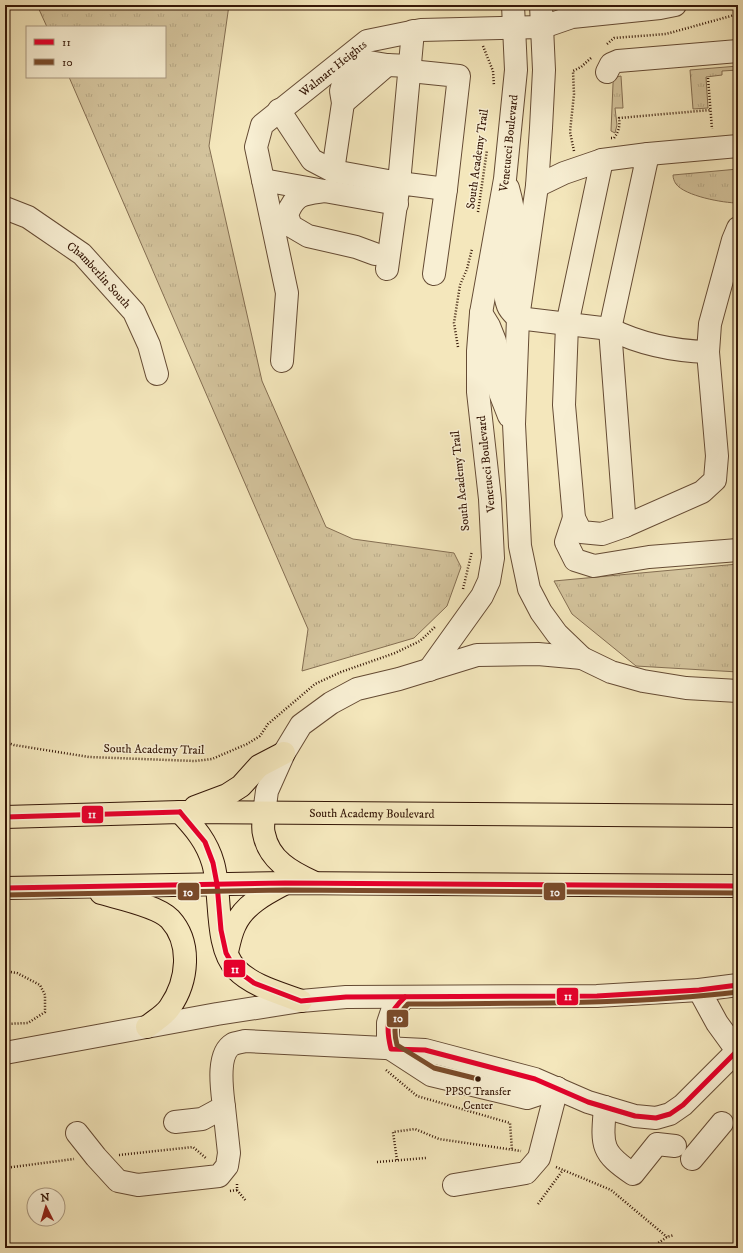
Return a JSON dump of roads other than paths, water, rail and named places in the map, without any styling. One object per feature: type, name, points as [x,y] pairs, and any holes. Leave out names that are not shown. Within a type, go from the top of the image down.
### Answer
[{"type":"highway","points":[[284,753],[259,766],[241,786],[227,795],[180,812],[205,842],[213,863],[218,884],[221,930],[226,953],[236,969],[254,983],[301,1001]]},
{"type":"highway","name":"South Academy Boulevard","points":[[5,817],[180,812],[738,816]]},
{"type":"highway","points":[[264,813],[263,834],[268,848],[278,861],[301,876],[318,884]]},
{"type":"highway","points":[[226,953],[235,925],[245,910],[262,895],[285,883]]},
{"type":"highway","points":[[5,888],[285,883],[738,886]]},
{"type":"highway","points":[[81,886],[151,907],[169,918],[180,934],[185,952],[185,969],[180,989],[170,1008],[147,1027]]},
{"type":"street","name":"Venetucci Boulevard","points":[[429,670],[482,596],[489,581],[493,558],[490,499],[478,392],[478,351],[481,313],[505,179],[516,70],[512,5]]},
{"type":"street","points":[[541,5],[544,70],[537,186],[518,318],[514,424],[520,546],[529,588],[541,612],[557,634],[582,658],[611,672],[643,681],[686,688],[738,691]]},
{"type":"street","name":"Walmart Heights","points":[[282,361],[287,293],[256,147],[262,125],[367,41],[413,31],[543,27],[572,17],[660,8],[675,5]]},
{"type":"street","points":[[384,259],[397,204],[413,31]]},
{"type":"street","points":[[738,51],[618,61],[612,64],[607,72],[738,60]]},
{"type":"street","points":[[333,171],[342,103],[387,65],[459,76],[446,189],[434,274]]},
{"type":"street","points":[[279,110],[312,160],[333,171],[399,183],[446,189]]},
{"type":"street","points":[[537,186],[564,173],[602,160],[648,154],[738,146]]},
{"type":"street","points":[[625,526],[610,329],[648,154]]},
{"type":"street","points":[[602,160],[567,325],[564,405],[574,518],[581,532],[602,534],[625,526],[702,492],[715,480],[717,456],[708,352],[710,324],[733,240],[738,228]]},
{"type":"street","points":[[505,179],[511,199],[514,218],[507,265],[505,292],[509,308],[518,318],[610,329],[621,335],[645,342],[688,352],[708,352]]},
{"type":"street","points":[[263,180],[397,204]]},
{"type":"street","points":[[325,191],[303,195],[292,204],[287,215],[291,226],[308,236],[356,246],[384,259]]},
{"type":"street","name":"Chamberlin South","points":[[5,208],[28,217],[82,254],[134,312],[149,345],[157,374]]},
{"type":"street","points":[[277,246],[384,259]]},
{"type":"street","points":[[481,313],[489,326],[495,341],[500,393],[504,406],[514,424]]},
{"type":"street","points":[[574,518],[566,542],[575,560],[594,566],[649,558],[738,550]]},
{"type":"street","points":[[264,813],[267,791],[284,753],[301,725],[331,703],[357,689],[429,670],[477,655],[538,654],[582,658]]},
{"type":"street","points":[[5,1053],[217,1014],[301,1001],[346,998],[405,997],[597,996],[699,990],[738,985]]},
{"type":"street","points":[[77,1133],[118,1181],[126,1184],[138,1185],[219,1176],[227,1166],[229,1153],[222,1089],[222,1065],[225,1053],[232,1045],[245,1041],[386,1057],[425,1050],[535,1079],[588,1102],[635,1116],[656,1118],[670,1114],[683,1105],[738,1051],[717,1023],[699,990]]},
{"type":"street","points":[[386,1057],[388,1023],[392,1011],[405,997]]},
{"type":"street","points":[[454,1185],[526,1174],[539,1158],[556,1088]]},
{"type":"street","points":[[175,1122],[202,1118],[224,1107]]},
{"type":"street","points":[[605,1107],[603,1136],[606,1149],[617,1163],[634,1174],[657,1144],[675,1146]]},
{"type":"street","points":[[692,1159],[722,1123]]},
{"type":"place","name":"PPSC Transfer Center","points":[[478,1079]]}]
